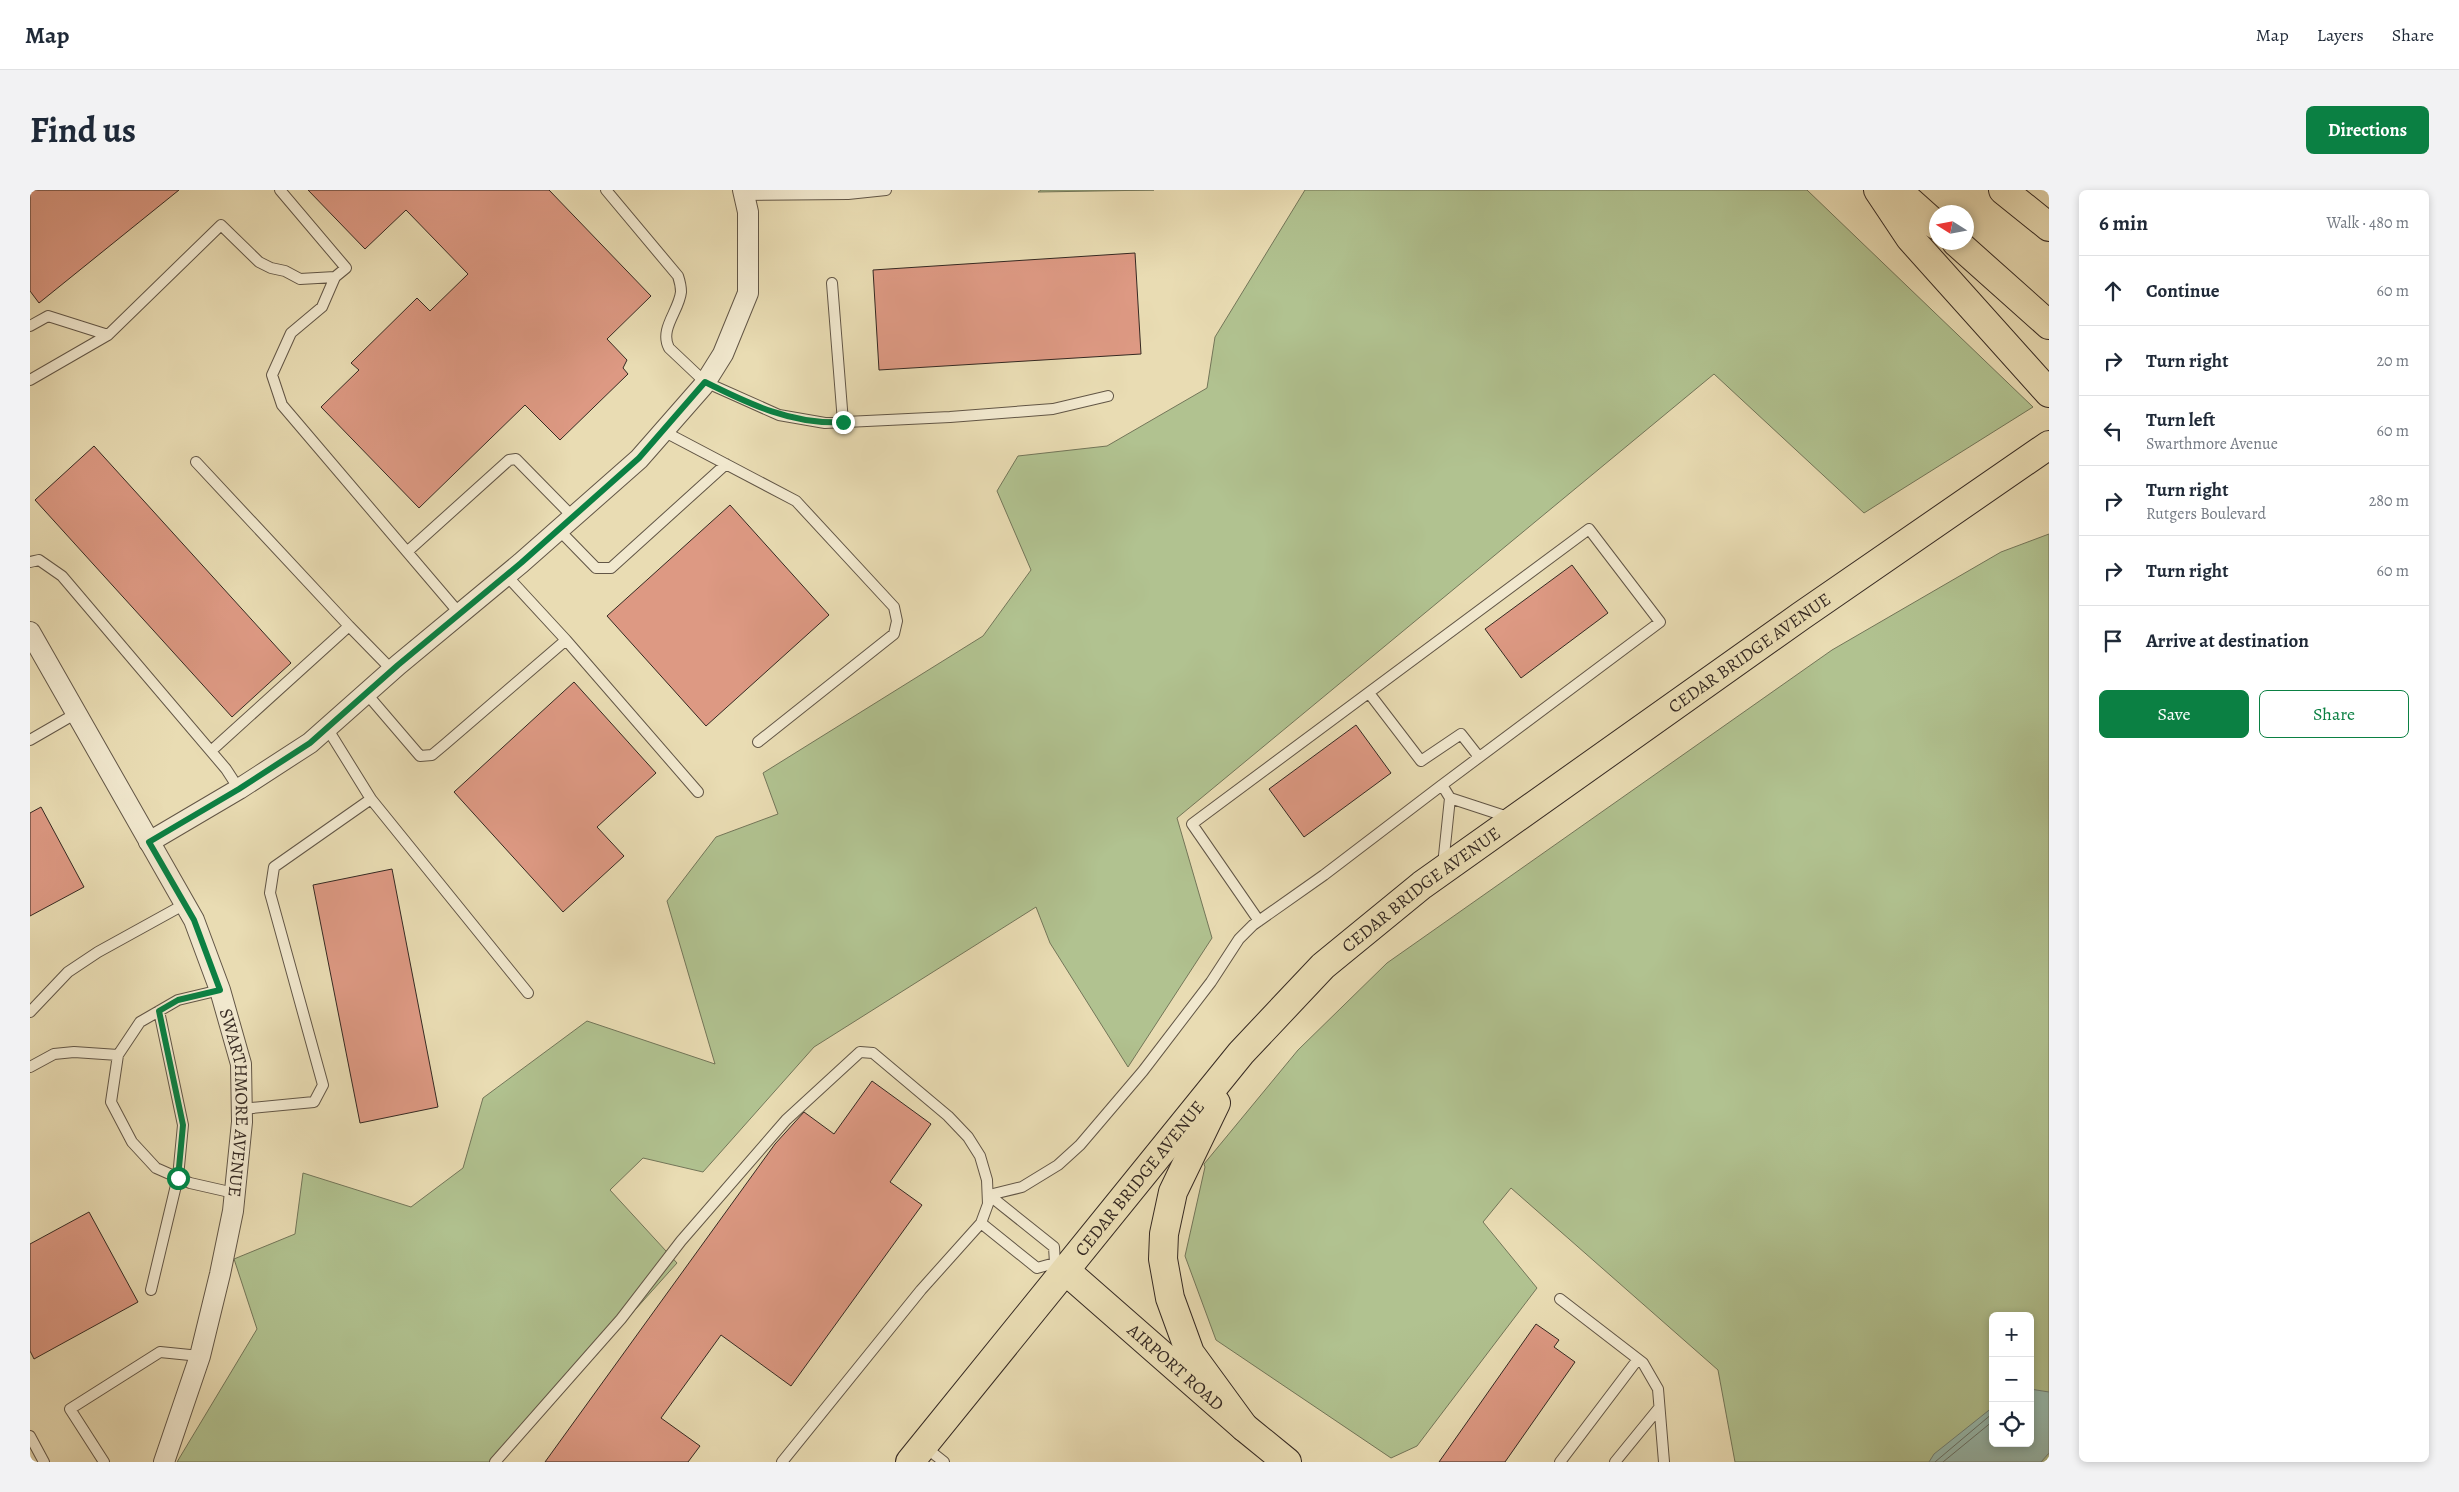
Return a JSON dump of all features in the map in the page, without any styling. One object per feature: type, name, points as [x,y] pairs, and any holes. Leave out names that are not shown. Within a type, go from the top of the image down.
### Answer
[{"type":"main road","points":[[1878,190],[1910,238],[2049,393]]},
{"type":"main road","points":[[1897,190],[1929,219]]},
{"type":"main road","points":[[2003,190],[2049,227]]},
{"type":"main road","points":[[1965,250],[2049,325]]},
{"type":"main road","name":"CEDAR BRIDGE AVENUE","points":[[916,1454],[1060,1267],[1241,1054],[1323,966],[1442,870],[1794,620],[2049,445]]},
{"type":"main road","points":[[1241,1054],[1173,1192],[1164,1234],[1163,1260],[1170,1298],[1190,1353],[1244,1427]]},
{"type":"main road","name":"AIRPORT ROAD","points":[[1060,1267],[1287,1462]]},
{"type":"street","points":[[149,842],[239,789],[310,743],[639,458],[705,382],[723,354],[748,293],[748,212],[744,192]]},
{"type":"street","name":"SWARTHMORE AVENUE","points":[[30,632],[194,920],[220,990],[240,1064],[242,1109],[234,1193],[220,1274],[200,1356],[164,1462]]},
{"type":"lane","points":[[280,190],[346,268],[335,277],[322,307],[291,333],[272,375],[282,405],[408,550],[460,614]]},
{"type":"lane","points":[[606,190],[678,276],[681,294],[667,331],[666,341],[669,348],[705,382],[779,415],[825,423],[843,422],[1053,409],[1108,396]]},
{"type":"lane","points":[[744,192],[848,194],[886,190]]},
{"type":"lane","points":[[30,380],[108,335],[221,225],[259,262],[271,268],[285,271],[300,279],[335,277]]},
{"type":"lane","points":[[832,283],[843,422]]},
{"type":"lane","points":[[30,326],[48,316],[108,335]]},
{"type":"lane","points":[[663,431],[796,501],[894,607],[897,621],[894,634],[758,742]]},
{"type":"lane","points":[[408,550],[509,460],[516,459],[566,523],[596,568],[611,568],[726,464]]},
{"type":"lane","points":[[196,462],[392,670]]},
{"type":"lane","points":[[989,1195],[1022,1187],[1058,1165],[1080,1145],[1143,1071],[1211,982],[1239,938],[1259,921],[1324,875],[1660,622],[1589,529],[1192,824],[1259,921]]},
{"type":"lane","points":[[30,562],[39,560],[62,576],[211,751],[239,789]]},
{"type":"lane","points":[[506,575],[566,640],[698,792]]},
{"type":"lane","points":[[211,751],[349,626]]},
{"type":"lane","points":[[366,693],[414,751],[425,757],[444,745],[566,640]]},
{"type":"lane","points":[[1369,693],[1421,761],[1461,734],[1479,757]]},
{"type":"lane","points":[[30,740],[75,714]]},
{"type":"lane","points":[[327,728],[371,799],[528,993]]},
{"type":"lane","points":[[1442,785],[1450,798],[1442,870]]},
{"type":"lane","points":[[1450,798],[1514,819]]},
{"type":"lane","points":[[242,1109],[314,1102],[323,1085],[270,893],[274,867],[371,799]]},
{"type":"lane","points":[[30,1012],[68,972],[98,952],[185,904]]},
{"type":"lane","points":[[220,990],[178,1000],[140,1022],[118,1055],[111,1102],[132,1142],[156,1168],[190,1183],[234,1193]]},
{"type":"lane","points":[[151,1290],[178,1178],[183,1125],[159,1011]]},
{"type":"lane","points":[[30,1066],[54,1054],[74,1052],[118,1055]]},
{"type":"lane","points":[[495,1462],[620,1319],[681,1241],[786,1120],[860,1052],[873,1053],[948,1116],[968,1137],[980,1156],[989,1195],[981,1223],[921,1290],[782,1462]]},
{"type":"lane","points":[[981,1223],[1037,1268],[1060,1267],[1054,1247],[989,1195]]},
{"type":"lane","points":[[1560,1299],[1643,1364],[1658,1390],[1664,1462]]},
{"type":"lane","points":[[104,1462],[70,1409],[160,1352],[200,1356]]},
{"type":"lane","points":[[1560,1462],[1638,1359]]},
{"type":"lane","points":[[1615,1462],[1659,1408]]},
{"type":"lane","points":[[30,1436],[44,1462]]},
{"type":"lane","points":[[916,1454],[944,1462]]},
{"type":"green space","points":[[1041,190],[1154,190],[1038,192]]},
{"type":"green space","points":[[1305,190],[1807,190],[2033,407],[1864,513],[1714,374],[1177,818],[1212,938],[1128,1067],[1050,943],[1036,907],[814,1047],[703,1172],[643,1158],[610,1190],[677,1263],[499,1462],[177,1462],[257,1329],[234,1259],[295,1234],[303,1173],[411,1207],[463,1168],[483,1098],[587,1021],[715,1064],[667,901],[716,837],[778,814],[763,773],[983,636],[1031,570],[997,491],[1018,456],[1107,446],[1207,388],[1215,337]]},
{"type":"green space","points":[[2049,534],[2049,1462],[1735,1462],[1718,1370],[1511,1188],[1483,1222],[1537,1288],[1417,1446],[1391,1458],[1216,1340],[1185,1256],[1205,1167],[1204,1164],[1298,1050],[1387,963],[1832,650],[2001,552]]},
{"type":"water","points":[[2034,1390],[2049,1392],[2049,1453],[2041,1462],[1929,1462],[1934,1454],[1989,1410],[1989,1447],[2034,1447]]},
{"type":"building","points":[[30,190],[179,190],[39,303],[30,291]]},
{"type":"building","points":[[308,190],[549,190],[651,296],[607,339],[627,360],[623,368],[628,374],[560,440],[525,405],[419,508],[321,407],[359,370],[351,363],[417,298],[430,311],[468,274],[406,210],[365,249]]},
{"type":"building","points":[[1135,253],[1141,354],[879,370],[873,270]]},
{"type":"building","points":[[94,446],[291,663],[232,717],[35,500]]},
{"type":"building","points":[[730,505],[829,615],[706,726],[607,616]]},
{"type":"building","points":[[1572,565],[1608,613],[1521,678],[1485,629]]},
{"type":"building","points":[[574,682],[656,773],[597,827],[624,856],[563,912],[454,792]]},
{"type":"building","points":[[1356,725],[1391,773],[1304,837],[1269,789]]},
{"type":"building","points":[[41,807],[84,887],[30,916],[30,813]]},
{"type":"building","points":[[392,869],[438,1107],[360,1123],[313,885]]},
{"type":"building","points":[[872,1081],[931,1124],[890,1182],[922,1205],[791,1386],[721,1335],[661,1418],[700,1446],[688,1462],[545,1462],[775,1144],[804,1112],[834,1134]]},
{"type":"building","points":[[89,1212],[138,1302],[34,1359],[30,1351],[30,1244]]},
{"type":"building","points":[[1536,1324],[1559,1340],[1554,1347],[1575,1362],[1505,1462],[1439,1462]]},
{"type":"route","points":[[178,1178],[183,1125],[159,1011],[178,1000],[220,990],[194,920],[149,842],[239,789],[310,743],[398,665],[521,563],[639,458],[705,382],[745,402],[779,415],[825,423],[843,422]]}]
